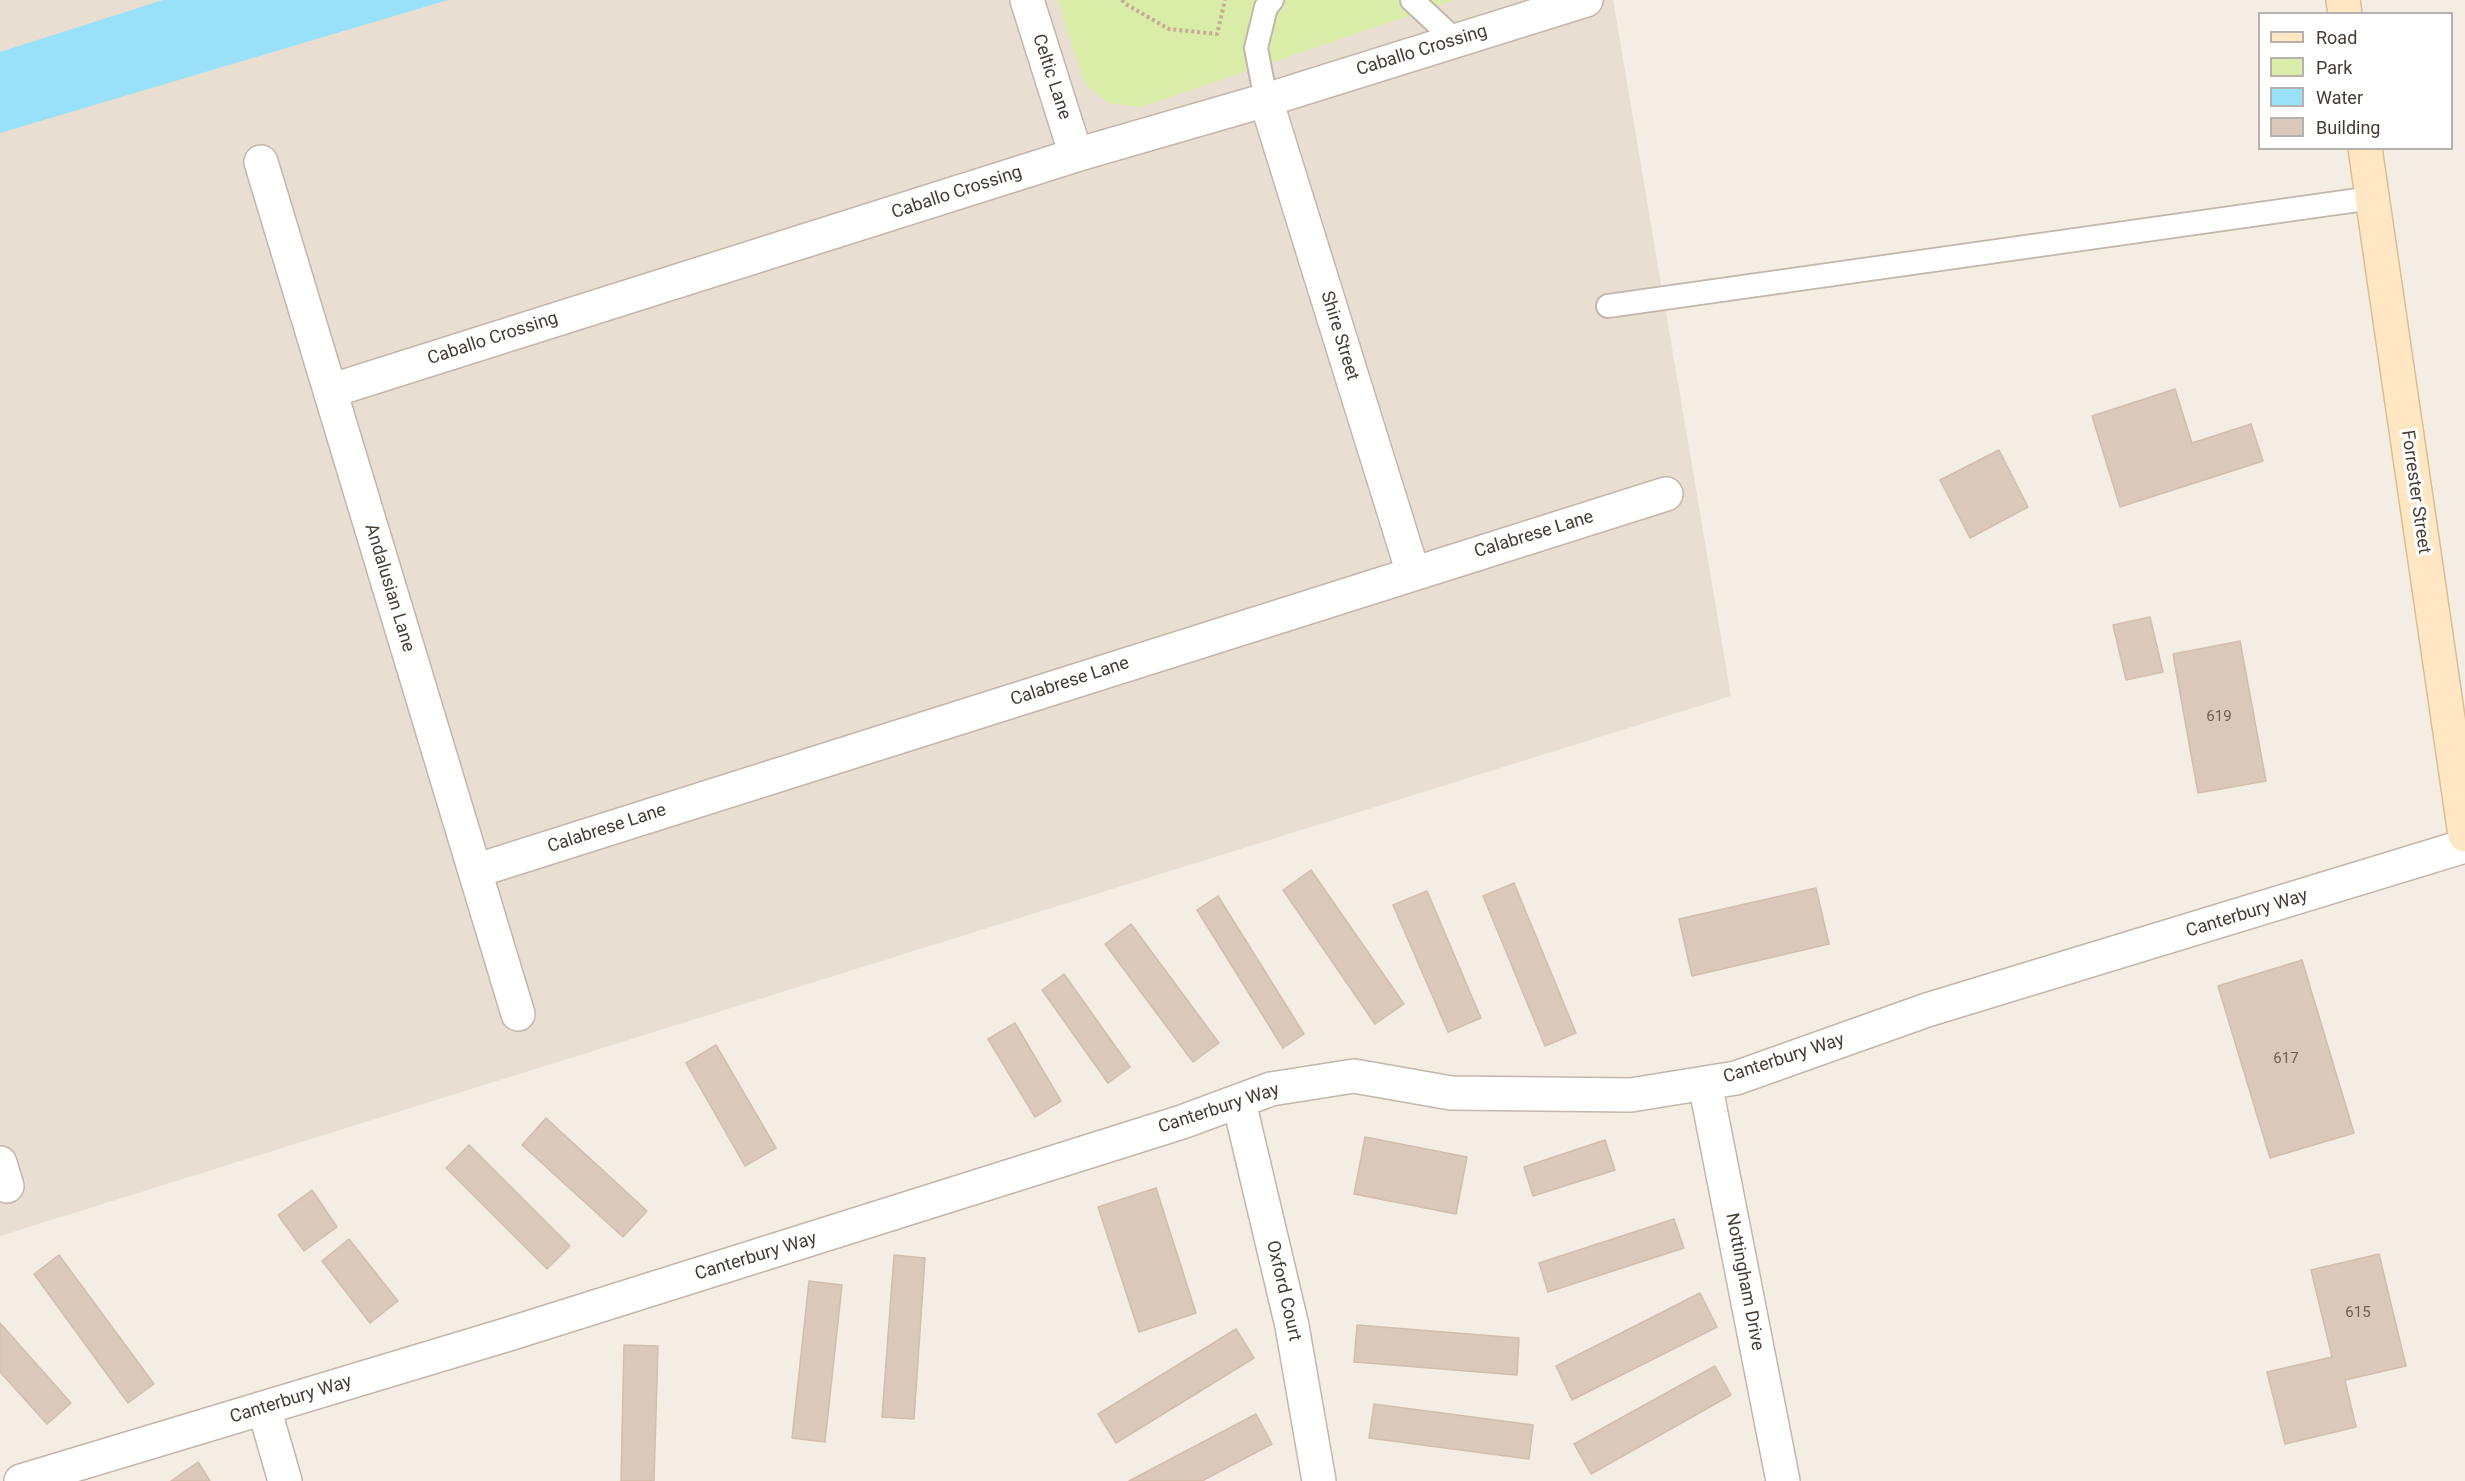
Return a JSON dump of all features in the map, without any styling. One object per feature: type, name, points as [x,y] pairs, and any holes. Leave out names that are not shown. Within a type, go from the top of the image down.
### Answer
[{"type":"street","name":"Celtic Lane","points":[[1027,0],[1076,155]]},
{"type":"street","name":"Caballo Crossing","points":[[330,391],[1076,155],[1266,100],[1583,0]]},
{"type":"street","name":"Shire Street","points":[[1266,100],[1413,573]]},
{"type":"street","name":"Forrester Street","points":[[2365,150],[2465,835]]},
{"type":"street","name":"Andalusian Lane","points":[[261,162],[518,1014]]},
{"type":"street","name":"Calabrese Lane","points":[[475,871],[1666,494]]},
{"type":"street","name":"Canterbury Way","points":[[21,1481],[600,1305],[1182,1122],[1270,1089],[1354,1076],[1451,1093],[1631,1095],[1736,1078],[1928,1010],[2465,846]]},
{"type":"street","name":"Nottingham Drive","points":[[1705,1083],[1783,1481]]},
{"type":"street","name":"Oxford Court","points":[[1239,1102],[1292,1326],[1319,1481]]},
{"type":"street","points":[[264,1408],[285,1481]]},
{"type":"lane","points":[[1266,100],[1256,48],[1266,7],[1272,0]]},
{"type":"lane","points":[[1412,0],[1455,40]]},
{"type":"lane","points":[[1608,306],[2372,198]]},
{"type":"path","points":[[1122,0],[1169,29],[1217,34],[1225,0]]},
{"type":"shaded area","points":[[0,0],[1613,0],[1731,696],[0,1236]]},
{"type":"green space","points":[[1058,0],[1455,0],[1141,107],[1108,103],[1084,83]]},
{"type":"water","points":[[163,0],[448,0],[0,133],[0,52]]},
{"type":"building","points":[[2175,389],[2192,443],[2251,424],[2263,461],[2120,507],[2092,416]]},
{"type":"building","points":[[1999,450],[2028,507],[1970,538],[1940,480]]},
{"type":"building","points":[[2150,617],[2163,672],[2126,680],[2113,625]]},
{"type":"building","points":[[2240,641],[2266,781],[2198,793],[2173,654]]},
{"type":"building","points":[[1311,870],[1404,1004],[1375,1024],[1283,890]]},
{"type":"building","points":[[1514,883],[1576,1033],[1545,1046],[1483,896]]},
{"type":"building","points":[[1816,888],[1829,944],[1692,976],[1679,919]]},
{"type":"building","points":[[1427,891],[1481,1018],[1448,1032],[1393,905]]},
{"type":"building","points":[[1218,896],[1304,1034],[1283,1048],[1197,910]]},
{"type":"building","points":[[1131,924],[1219,1043],[1193,1062],[1105,944]]},
{"type":"building","points":[[2302,960],[2354,1133],[2270,1158],[2218,986]]},
{"type":"building","points":[[1064,974],[1130,1067],[1108,1083],[1042,990]]},
{"type":"building","points":[[1015,1023],[1061,1101],[1035,1117],[988,1039]]},
{"type":"building","points":[[716,1045],[776,1148],[745,1166],[686,1063]]},
{"type":"building","points":[[546,1118],[647,1211],[623,1237],[522,1145]]},
{"type":"building","points":[[1365,1137],[1467,1157],[1456,1214],[1354,1194]]},
{"type":"building","points":[[1605,1140],[1615,1170],[1533,1196],[1524,1167]]},
{"type":"building","points":[[469,1145],[570,1246],[547,1269],[446,1168]]},
{"type":"building","points":[[1156,1188],[1196,1313],[1139,1332],[1098,1207]]},
{"type":"building","points":[[312,1190],[337,1227],[304,1251],[278,1215]]},
{"type":"building","points":[[1674,1219],[1684,1248],[1548,1292],[1539,1263]]},
{"type":"building","points":[[349,1239],[398,1301],[370,1323],[322,1261]]},
{"type":"building","points":[[2379,1254],[2406,1366],[2345,1380],[2356,1427],[2285,1444],[2267,1372],[2332,1357],[2311,1270]]},
{"type":"building","points":[[59,1255],[154,1384],[128,1403],[34,1274]]},
{"type":"building","points":[[894,1255],[925,1258],[914,1419],[882,1417]]},
{"type":"building","points":[[809,1281],[842,1285],[825,1442],[792,1438]]},
{"type":"building","points":[[1700,1293],[1717,1327],[1572,1400],[1556,1366]]},
{"type":"building","points":[[0,1323],[71,1403],[47,1424],[0,1372]]},
{"type":"building","points":[[1357,1325],[1519,1338],[1517,1375],[1354,1362]]},
{"type":"building","points":[[1236,1329],[1254,1358],[1116,1443],[1098,1414]]},
{"type":"building","points":[[624,1345],[658,1346],[654,1481],[621,1481]]},
{"type":"building","points":[[1715,1366],[1731,1395],[1591,1474],[1574,1444]]},
{"type":"building","points":[[1374,1404],[1533,1425],[1529,1459],[1369,1438]]},
{"type":"building","points":[[1256,1414],[1272,1444],[1202,1481],[1129,1481]]},
{"type":"building","points":[[198,1462],[210,1481],[171,1481]]}]
